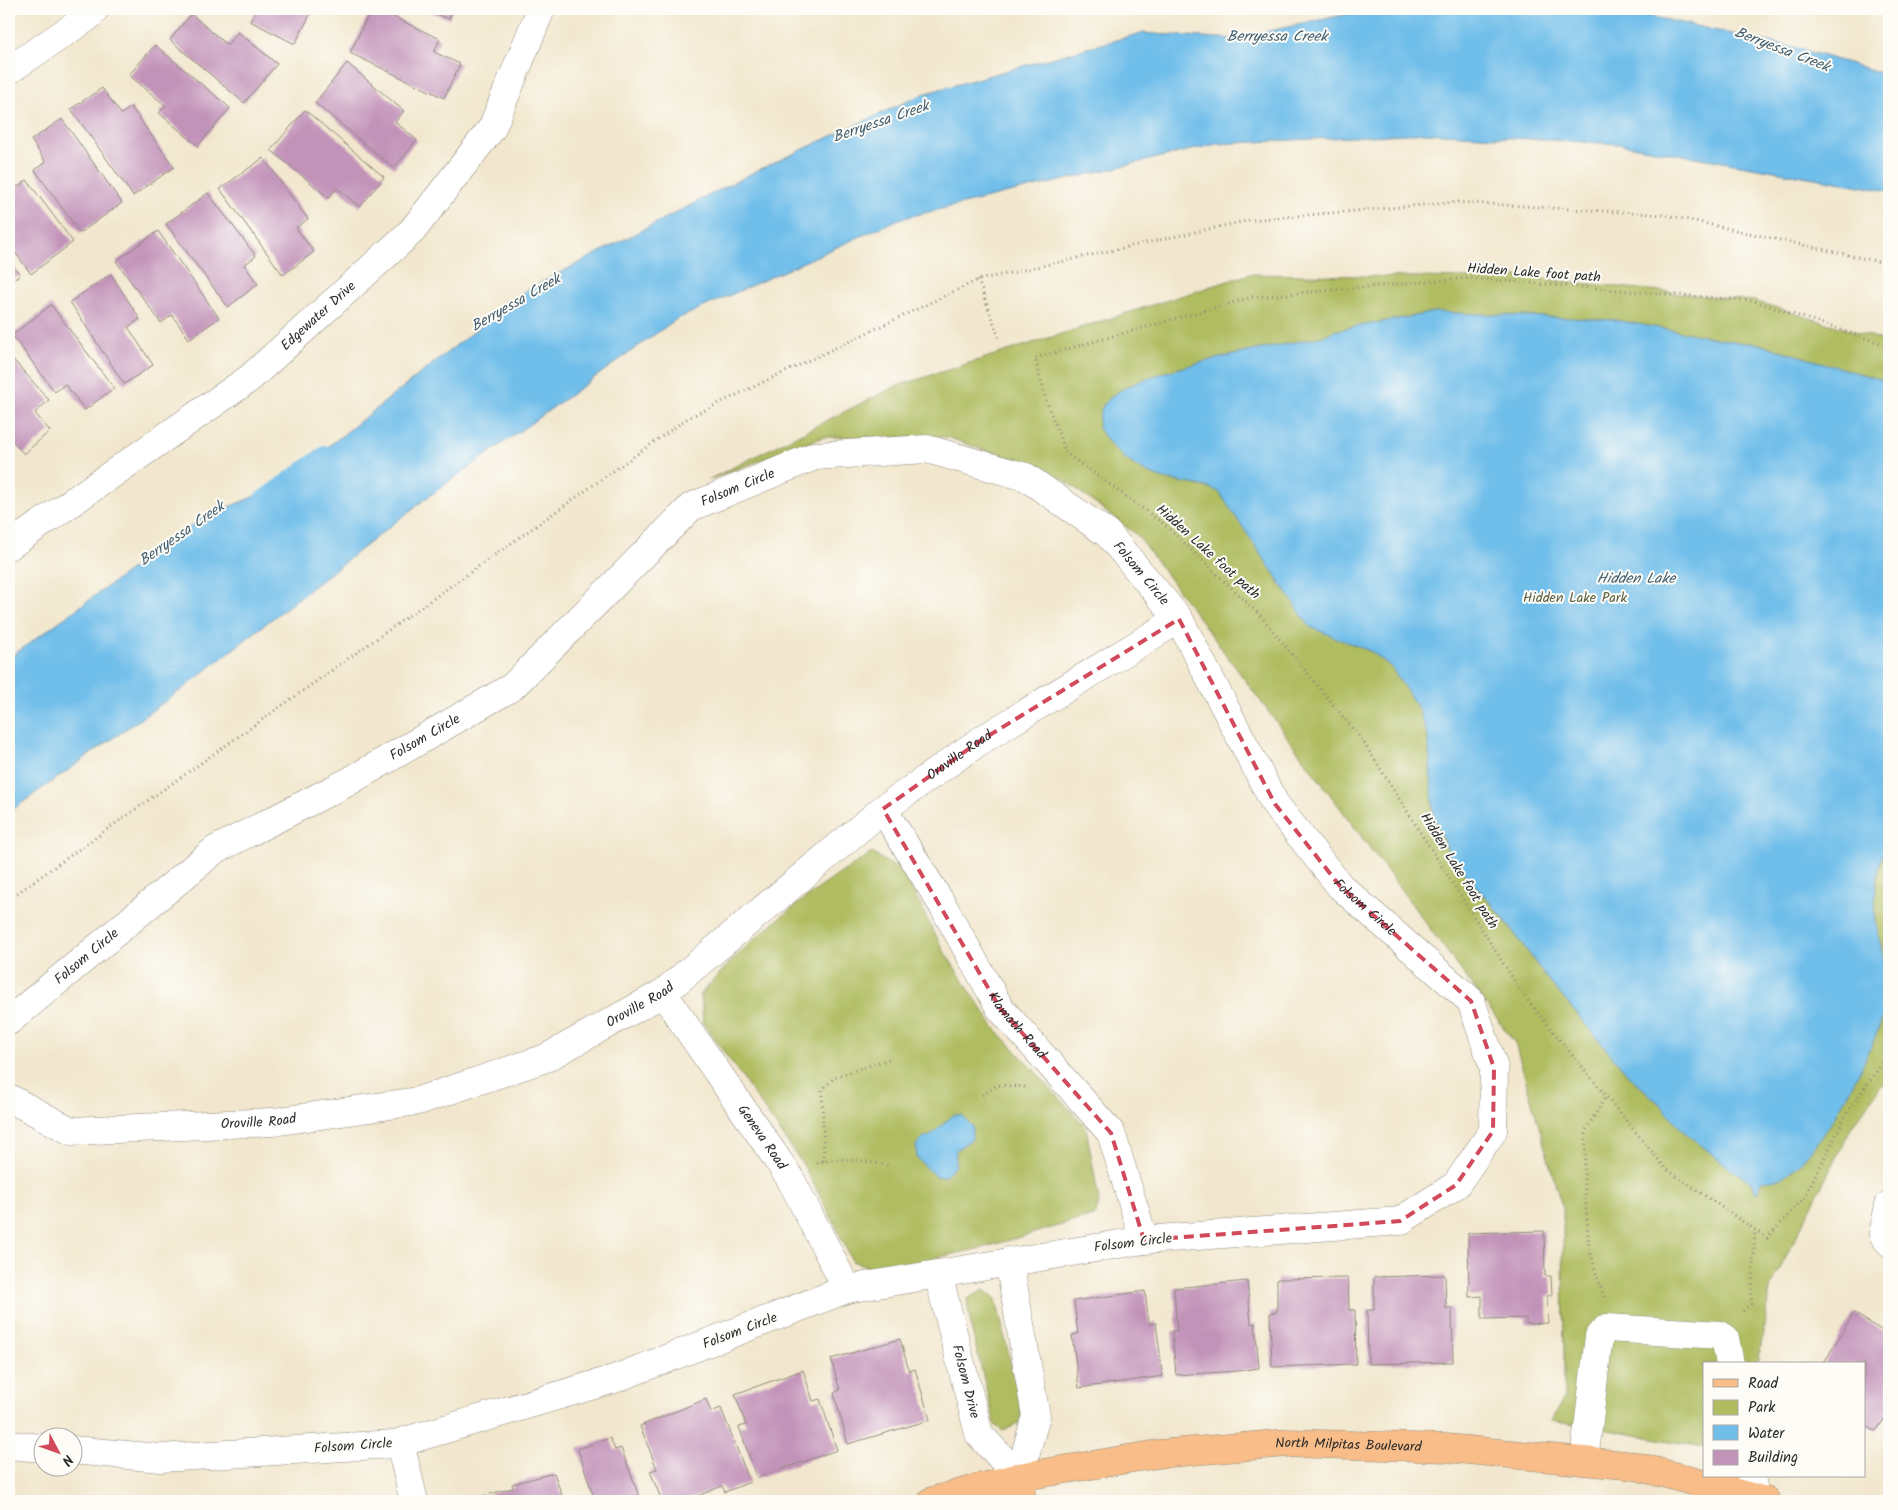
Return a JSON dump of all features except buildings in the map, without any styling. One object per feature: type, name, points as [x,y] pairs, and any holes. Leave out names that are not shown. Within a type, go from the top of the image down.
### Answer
[{"type":"main road","name":"North Milpitas Boulevard","points":[[932,1501],[1020,1489],[1158,1454],[1287,1443],[1446,1448],[1636,1466],[1758,1492]]},
{"type":"street","points":[[9,70],[88,17],[95,9]]},
{"type":"street","name":"Edgewater Drive","points":[[9,546],[250,378],[412,231],[492,128],[541,9]]},
{"type":"street","name":"Folsom Circle","points":[[9,1021],[215,850],[348,782],[512,687],[690,508],[815,456],[927,448],[1026,477],[1108,534],[1179,619],[1275,804],[1340,886],[1471,1001],[1494,1068],[1493,1131],[1456,1185],[1400,1221],[1144,1240],[847,1289],[614,1379],[400,1442],[160,1458],[82,1451]]},
{"type":"street","name":"Oroville Road","points":[[9,1098],[71,1131],[273,1122],[418,1101],[546,1058],[663,993],[883,809],[980,741],[1179,619]]},
{"type":"street","name":"Klamath Road","points":[[883,809],[943,906],[1000,1008],[1111,1133],[1144,1240]]},
{"type":"street","name":"Geneva Road","points":[[663,993],[790,1178],[847,1289]]},
{"type":"street","points":[[1889,1204],[1883,1234],[1889,1242]]},
{"type":"street","points":[[1009,1261],[1036,1416],[1020,1489]]},
{"type":"street","name":"Folsom Drive","points":[[938,1274],[979,1434],[1020,1489]]},
{"type":"street","points":[[1584,1461],[1600,1336],[1607,1328],[1720,1334],[1725,1338],[1730,1362]]},
{"type":"street","points":[[400,1442],[414,1501]]},
{"type":"street","points":[[9,1445],[32,1447]]},
{"type":"path","name":"Hidden Lake foot path","points":[[1756,1230],[1666,1168],[1524,996],[1362,740],[1259,614],[1164,524],[1066,453],[1046,400],[1035,358],[1253,296],[1468,278],[1754,302],[1889,346]]},
{"type":"path","points":[[978,280],[1000,341]]},
{"type":"path","points":[[1756,1230],[1766,1238],[1804,1198],[1848,1111],[1889,1054]]},
{"type":"path","points":[[824,1161],[822,1090],[835,1077],[889,1059]]},
{"type":"path","points":[[982,1095],[997,1085],[1052,1089],[1068,1085]]},
{"type":"path","points":[[1606,1096],[1586,1130],[1584,1181],[1590,1246],[1598,1281],[1621,1329]]},
{"type":"path","points":[[790,1178],[805,1167],[824,1161],[864,1161],[890,1166]]},
{"type":"path","points":[[1720,1334],[1751,1304],[1756,1230]]},
{"type":"highlighted area","points":[[1179,619],[1275,804],[1340,886],[1471,1001],[1494,1068],[1493,1131],[1456,1185],[1400,1221],[1144,1240],[1111,1133],[1000,1008],[883,809],[980,741]]},
{"type":"green space","name":"Hidden Lake","points":[[1250,274],[1468,278],[1515,276],[1754,301],[1889,342],[1889,1075],[1852,1126],[1770,1289],[1758,1362],[1703,1362],[1703,1447],[1551,1420],[1564,1398],[1563,1210],[1515,1043],[1137,535],[1063,479],[947,437],[823,437],[708,480],[894,387]]},
{"type":"green space","points":[[872,853],[903,872],[945,953],[994,1027],[1086,1127],[1099,1200],[1096,1215],[986,1247],[878,1270],[852,1261],[835,1224],[802,1163],[703,1022],[701,994],[739,954],[803,900]]},
{"type":"green space","points":[[984,1290],[996,1299],[1022,1412],[1020,1423],[1003,1431],[995,1425],[971,1327],[967,1299]]},
{"type":"water","points":[[1371,9],[1535,9],[1631,12],[1797,48],[1889,75],[1889,191],[1620,144],[1427,133],[1216,144],[899,219],[675,320],[425,499],[181,690],[9,812],[9,658],[202,518],[277,487],[525,291],[756,171],[923,94],[1141,33],[1232,39]]},
{"type":"water","name":"Hidden Lake","points":[[1435,312],[1615,320],[1744,343],[1755,343],[1889,382],[1889,839],[1878,869],[1875,906],[1876,923],[1887,979],[1886,1002],[1882,1020],[1873,1043],[1846,1097],[1814,1147],[1798,1165],[1782,1177],[1762,1181],[1758,1192],[1755,1192],[1753,1183],[1732,1170],[1682,1130],[1662,1106],[1630,1077],[1548,980],[1501,915],[1451,858],[1434,818],[1428,737],[1419,710],[1391,667],[1372,652],[1310,627],[1219,492],[1203,486],[1162,478],[1140,469],[1113,447],[1098,428],[1099,416],[1105,403],[1123,389],[1147,378],[1209,361],[1324,336],[1333,331]]},
{"type":"water","points":[[953,1115],[961,1115],[972,1126],[972,1139],[956,1150],[955,1166],[945,1176],[936,1177],[917,1158],[916,1145],[925,1136],[929,1137]]},
{"type":"waterway","name":"Berryessa Creek","points":[[258,498],[324,451]]},
{"type":"park label","name":"Hidden Lake Park","points":[[1575,598]]}]
